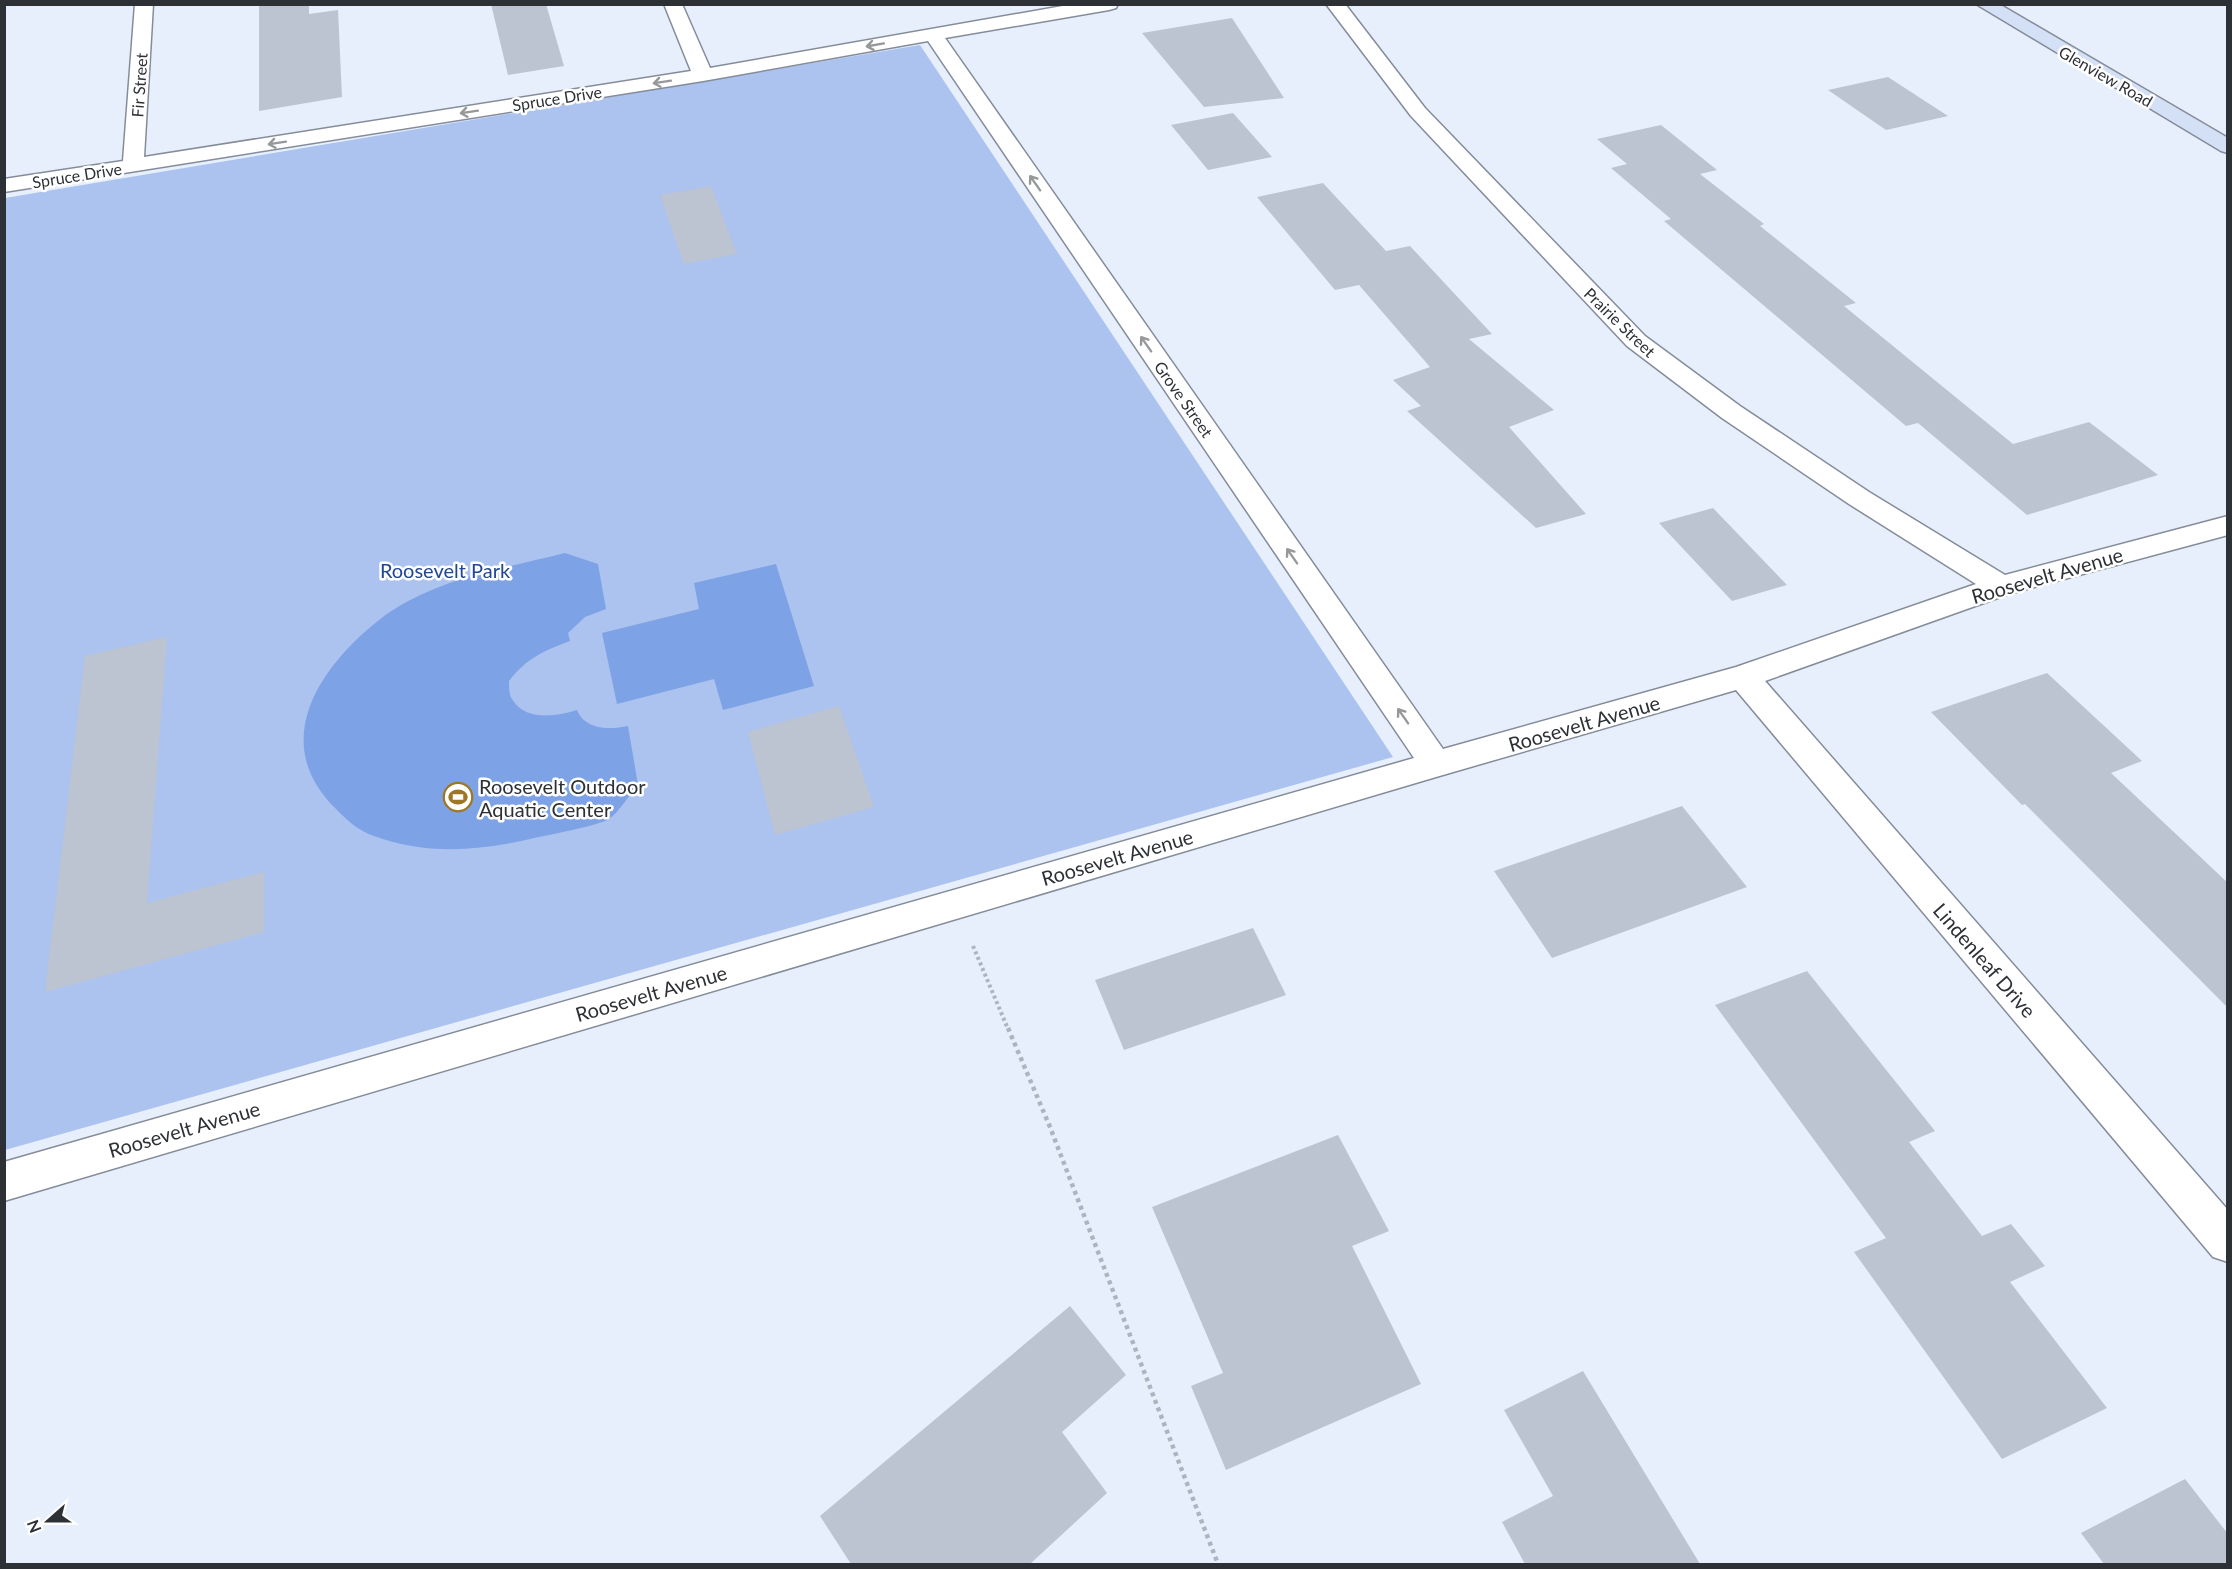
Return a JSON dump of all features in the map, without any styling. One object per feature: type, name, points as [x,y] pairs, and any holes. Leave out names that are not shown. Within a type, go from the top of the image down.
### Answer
[{"type":"main road","name":"Glenview Road","points":[[1985,4],[2228,147]]},
{"type":"street","name":"Fir Street","points":[[133,166],[144,4]]},
{"type":"street","points":[[673,4],[703,75]]},
{"type":"street","name":"Spruce Drive","points":[[4,186],[703,75],[1109,4]]},
{"type":"street","name":"Prairie Street","points":[[1335,4],[1418,112],[1636,341],[1750,426],[1859,498],[2001,586]]},
{"type":"street","name":"Grove Street","points":[[932,34],[1436,764]]},
{"type":"street","name":"Roosevelt Avenue","points":[[4,1182],[1436,764],[1743,678],[2001,586],[2228,525]]},
{"type":"street","name":"Lindenleaf Drive","points":[[1743,678],[2228,1242]]},
{"type":"path","points":[[955,904],[1050,1128],[1218,1564]]},
{"type":"green space","name":"Roosevelt Park","points":[[920,45],[1393,757],[5,1150],[5,198]]},
{"type":"shaded area","points":[[565,553],[598,564],[606,609],[585,617],[568,633],[570,641],[544,652],[522,666],[509,681],[510,693],[518,706],[533,714],[552,715],[577,710],[586,722],[592,725],[606,728],[628,726],[638,785],[621,807],[609,819],[595,824],[510,843],[471,848],[432,848],[393,842],[368,833],[351,823],[331,804],[313,779],[305,754],[304,729],[311,704],[339,658],[379,620],[422,594],[492,570]]},
{"type":"shaded area","points":[[776,564],[814,686],[723,710],[714,679],[617,704],[602,633],[699,609],[694,583]]},
{"type":"building","points":[[259,4],[309,4],[309,14],[338,10],[342,97],[259,111]]},
{"type":"building","points":[[491,4],[546,4],[564,66],[508,75]]},
{"type":"building","points":[[1232,18],[1284,98],[1204,107],[1142,33]]},
{"type":"building","points":[[1888,77],[1948,116],[1886,130],[1828,90]]},
{"type":"building","points":[[1233,113],[1272,157],[1208,170],[1171,125]]},
{"type":"building","points":[[1661,125],[1717,170],[1700,174],[1764,224],[1760,226],[1856,303],[1844,306],[2013,444],[2089,422],[2158,475],[2027,515],[1918,423],[1906,426],[1664,221],[1671,219],[1611,168],[1627,164],[1597,139]]},
{"type":"building","points":[[1323,183],[1386,251],[1410,246],[1492,334],[1469,339],[1554,410],[1509,427],[1586,514],[1536,528],[1407,411],[1421,406],[1393,380],[1430,367],[1359,285],[1335,290],[1257,197]]},
{"type":"building","points":[[711,186],[737,254],[684,264],[660,195]]},
{"type":"building","points":[[1713,508],[1787,585],[1732,601],[1659,523]]},
{"type":"building","points":[[167,637],[147,903],[264,872],[264,932],[45,992],[85,656]]},
{"type":"building","points":[[2047,673],[2142,761],[2111,773],[2228,883],[2228,1008],[1931,712]]},
{"type":"building","points":[[839,706],[874,807],[775,835],[748,732]]},
{"type":"building","points":[[1682,806],[1747,887],[1552,958],[1494,871]]},
{"type":"building","points":[[1253,928],[1286,995],[1124,1050],[1095,980]]},
{"type":"building","points":[[1807,971],[1935,1131],[1909,1142],[1982,1236],[2011,1224],[2045,1266],[2010,1282],[2107,1408],[2002,1459],[1854,1252],[1886,1238],[1715,1005]]},
{"type":"building","points":[[1338,1135],[1389,1231],[1352,1246],[1421,1384],[1226,1470],[1191,1386],[1223,1373],[1152,1207]]},
{"type":"building","points":[[1070,1306],[1126,1375],[1062,1432],[1107,1493],[1030,1564],[851,1564],[820,1516]]},
{"type":"building","points":[[1583,1371],[1700,1564],[1525,1564],[1502,1522],[1553,1496],[1504,1410]]},
{"type":"building","points":[[2185,1479],[2228,1534],[2228,1564],[2104,1564],[2081,1533]]},
{"type":"place","name":"Roosevelt Outdoor Aquatic Center","points":[[458,797]]}]
